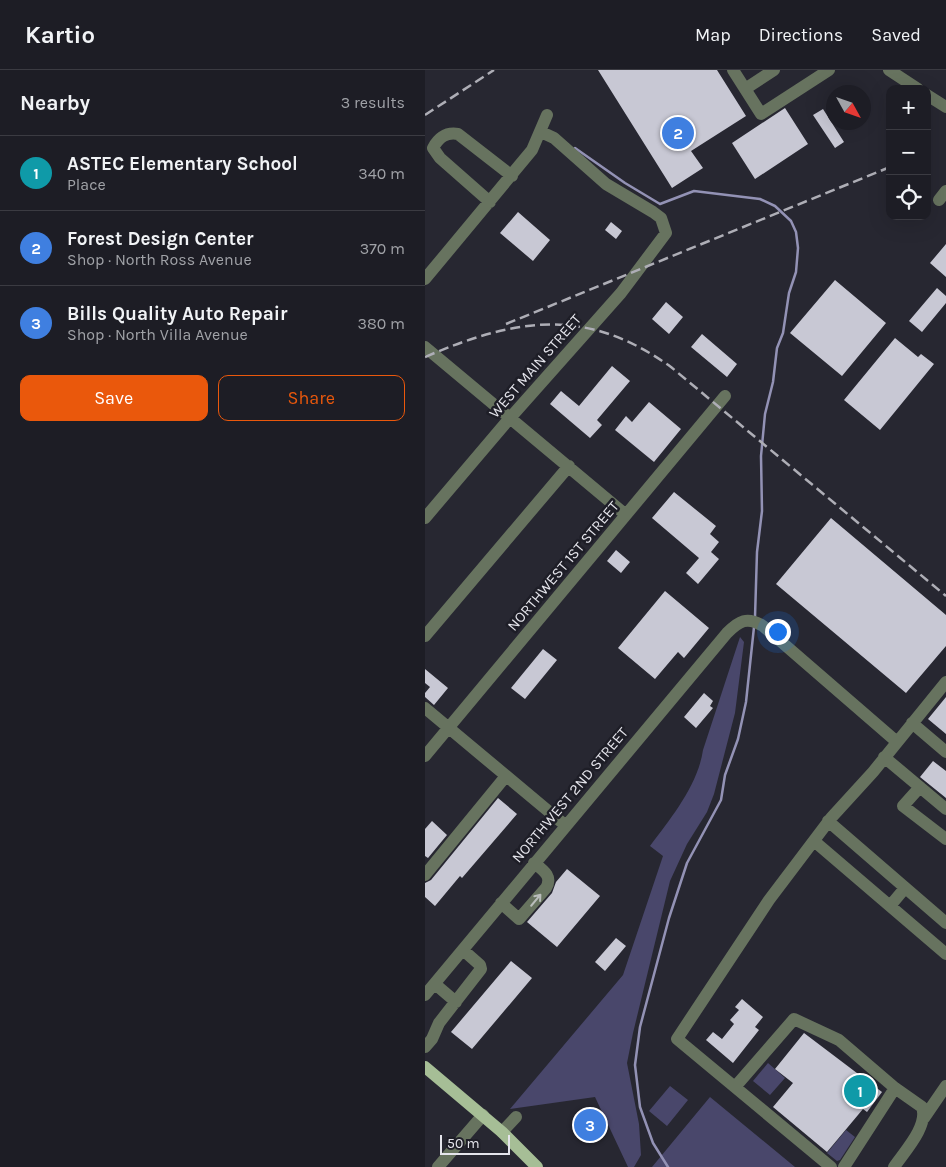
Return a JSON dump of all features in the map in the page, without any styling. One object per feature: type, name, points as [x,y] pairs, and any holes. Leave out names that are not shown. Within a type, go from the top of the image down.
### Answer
[{"type":"main road","points":[[425,1067],[483,1115],[537,1167]]},
{"type":"street","points":[[733,70],[761,114],[829,70]]},
{"type":"street","points":[[745,89],[774,70]]},
{"type":"street","points":[[889,70],[912,85]]},
{"type":"street","points":[[931,98],[946,107]]},
{"type":"street","points":[[425,279],[532,150],[547,115]]},
{"type":"street","points":[[490,202],[439,158],[433,148],[438,139],[449,132],[458,134],[512,176]]},
{"type":"street","name":"WEST MAIN STREET","points":[[425,518],[510,418],[621,293],[666,233],[661,218],[606,184],[554,138],[541,132]]},
{"type":"street","points":[[425,347],[626,515]]},
{"type":"street","name":"NORTHWEST 1ST STREET","points":[[425,756],[725,396]]},
{"type":"street","points":[[425,636],[569,466]]},
{"type":"street","name":"NORTHWEST 2ND STREET","points":[[425,995],[727,633],[747,620],[763,626],[897,742]]},
{"type":"street","points":[[831,1167],[677,1039],[743,937],[828,822],[946,682]]},
{"type":"street","points":[[425,708],[565,825]]},
{"type":"street","points":[[912,723],[946,752]]},
{"type":"street","points":[[883,757],[946,809]]},
{"type":"street","points":[[425,875],[507,776]]},
{"type":"street","points":[[920,787],[903,806],[946,839]]},
{"type":"street","points":[[828,822],[943,920],[925,936]]},
{"type":"street","points":[[814,841],[946,954]]},
{"type":"street","points":[[501,903],[519,919],[546,888],[549,879],[545,872],[534,863]]},
{"type":"street","points":[[890,906],[905,888]]},
{"type":"street","points":[[425,1047],[432,1039],[439,1023],[481,969],[480,965],[463,950]]},
{"type":"street","points":[[435,984],[456,1002]]},
{"type":"street","points":[[735,1087],[794,1019],[839,1040],[895,1088],[922,1107],[924,1118]]},
{"type":"street","points":[[894,1167],[946,1086]]},
{"type":"street","points":[[844,1167],[895,1088]]},
{"type":"street","points":[[438,1167],[483,1115]]},
{"type":"street","points":[[502,1132],[516,1117]]},
{"type":"shaded area","points":[[740,637],[744,642],[735,713],[714,794],[707,812],[687,844],[670,881],[633,1033],[627,1063],[639,1124],[641,1155],[634,1167],[628,1167],[595,1097],[510,1109],[623,975],[663,856],[650,846],[683,801],[696,776]]},
{"type":"shaded area","points":[[768,1063],[785,1078],[770,1095],[753,1081]]},
{"type":"shaded area","points":[[670,1086],[688,1100],[667,1126],[649,1111]]},
{"type":"shaded area","points":[[710,1097],[795,1167],[652,1167]]},
{"type":"shaded area","points":[[846,1130],[855,1137],[840,1160],[837,1161],[827,1153]]},
{"type":"building","points":[[598,70],[717,70],[746,116],[691,151],[703,168],[672,188]]},
{"type":"building","points":[[785,108],[808,144],[755,179],[732,143]]},
{"type":"building","points":[[823,109],[826,114],[826,130],[836,130],[844,142],[835,148],[813,115]]},
{"type":"building","points":[[518,212],[550,240],[533,261],[500,233]]},
{"type":"building","points":[[611,222],[622,231],[616,239],[605,230]]},
{"type":"building","points":[[946,244],[946,277],[930,263]]},
{"type":"building","points":[[835,280],[886,323],[842,376],[790,333]]},
{"type":"building","points":[[937,288],[946,296],[946,303],[922,332],[909,321]]},
{"type":"building","points":[[666,302],[683,317],[669,334],[652,319]]},
{"type":"building","points":[[702,334],[737,364],[727,377],[691,347]]},
{"type":"building","points":[[895,338],[918,357],[921,354],[934,364],[880,430],[844,400]]},
{"type":"building","points":[[612,366],[630,381],[597,420],[602,425],[590,438],[550,404],[561,391],[579,406]]},
{"type":"building","points":[[649,402],[681,429],[654,462],[615,430],[626,416],[632,422]]},
{"type":"building","points":[[674,492],[716,526],[710,534],[719,542],[711,552],[719,559],[698,584],[686,573],[699,558],[652,518]]},
{"type":"building","points":[[831,518],[946,615],[946,646],[906,693],[776,584]]},
{"type":"building","points":[[616,550],[630,562],[621,573],[607,561]]},
{"type":"building","points":[[665,591],[709,628],[684,658],[678,652],[655,679],[618,648]]},
{"type":"building","points":[[543,649],[557,660],[525,699],[511,688]]},
{"type":"building","points":[[425,669],[448,688],[434,705],[425,697],[425,693],[430,687],[425,683]]},
{"type":"building","points":[[704,693],[713,701],[710,706],[713,708],[696,728],[684,717]]},
{"type":"building","points":[[946,697],[946,734],[928,719]]},
{"type":"building","points":[[933,761],[946,771],[946,798],[920,777]]},
{"type":"building","points":[[498,798],[517,814],[462,878],[460,876],[435,906],[425,897],[425,883],[431,880]]},
{"type":"building","points":[[432,821],[447,835],[428,858],[425,856],[425,829]]},
{"type":"building","points":[[567,869],[600,896],[557,947],[527,922],[552,893],[556,882]]},
{"type":"building","points":[[616,938],[626,946],[605,971],[595,962]]},
{"type":"building","points":[[511,961],[532,978],[472,1049],[451,1032]]},
{"type":"building","points":[[742,999],[763,1017],[755,1027],[759,1030],[733,1063],[706,1040],[713,1032],[722,1039],[734,1024],[730,1020],[739,1010],[735,1007]]},
{"type":"building","points":[[804,1033],[882,1092],[867,1112],[863,1109],[827,1152],[773,1107],[793,1083],[775,1069]]},
{"type":"waterway","points":[[575,148],[625,183],[660,204],[694,191],[760,199],[775,206],[791,221],[796,232],[798,248],[796,272],[789,293],[783,333],[777,348],[773,382],[765,414],[761,456],[762,511],[757,552],[755,617]]},
{"type":"waterway","points":[[668,1167],[653,1143],[640,1107],[635,1065],[640,1027],[669,918],[687,863],[721,800],[725,775],[738,739],[746,702],[754,627]]},
{"type":"railway","points":[[425,115],[494,70]]},
{"type":"railway","points":[[506,324],[886,169]]},
{"type":"railway","points":[[425,357],[490,334],[520,327],[550,325],[580,327],[610,334],[640,347],[671,367],[946,596]]},
{"type":"place","name":"Forest Design Center","points":[[678,133]]},
{"type":"place","name":"ASTEC Elementary School","points":[[860,1091]]},
{"type":"place","name":"Bills Quality Auto Repair","points":[[590,1125]]}]
